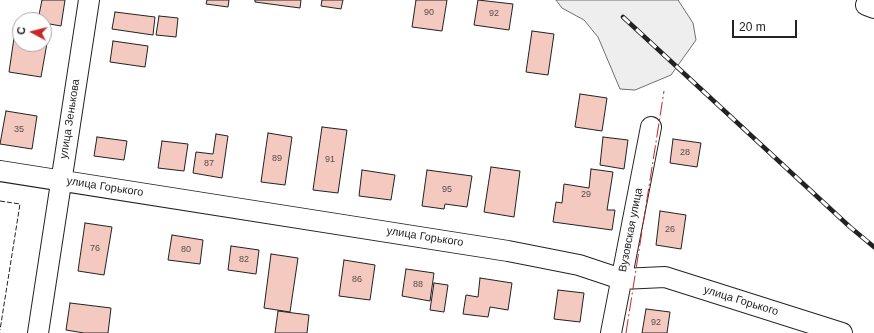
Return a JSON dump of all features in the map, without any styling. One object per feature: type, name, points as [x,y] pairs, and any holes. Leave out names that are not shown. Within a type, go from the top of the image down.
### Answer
[{"type":"street","name":"улица Зенькова","points":[[38,333],[60,180],[89,0]]},
{"type":"street","name":"Вузовская улица","points":[[611,333],[651,127]]},
{"type":"street","name":"улица Горького","points":[[0,171],[508,251],[579,265],[621,279],[665,277],[842,333]]},
{"type":"shaded area","points":[[556,0],[678,0],[693,23],[696,40],[671,75],[635,90],[620,89],[598,37],[584,20],[562,8]]},
{"type":"building","points":[[42,0],[65,0],[61,26],[52,24],[52,12],[40,12]]},
{"type":"building","points":[[207,0],[229,0],[228,7],[206,4]]},
{"type":"building","points":[[255,0],[301,0],[300,8],[255,2]]},
{"type":"building","points":[[322,0],[343,0],[341,9],[321,6]]},
{"type":"building","points":[[416,0],[447,0],[442,31],[412,27]]},
{"type":"building","points":[[478,0],[513,4],[509,30],[474,25]]},
{"type":"building","points":[[115,12],[155,17],[153,35],[112,29]]},
{"type":"building","points":[[159,16],[178,18],[176,37],[156,35]]},
{"type":"building","points":[[532,31],[554,34],[548,75],[526,72]]},
{"type":"building","points":[[113,41],[148,46],[145,67],[110,62]]},
{"type":"building","points":[[12,52],[45,52],[41,77],[9,72]]},
{"type":"building","points":[[580,94],[607,98],[602,131],[575,127]]},
{"type":"building","points":[[6,111],[37,116],[32,149],[0,144]]},
{"type":"building","points":[[322,127],[347,130],[338,193],[313,190]]},
{"type":"building","points":[[268,133],[292,137],[285,185],[261,182]]},
{"type":"building","points":[[216,134],[228,136],[222,178],[193,173],[196,152],[213,154]]},
{"type":"building","points":[[97,137],[127,141],[124,160],[94,156]]},
{"type":"building","points":[[603,137],[628,140],[624,169],[600,165]]},
{"type":"building","points":[[673,139],[701,143],[697,167],[670,163]]},
{"type":"building","points":[[162,141],[188,144],[184,171],[158,168]]},
{"type":"building","points":[[491,167],[520,171],[514,217],[484,212]]},
{"type":"building","points":[[591,169],[613,172],[607,210],[615,210],[612,230],[553,222],[556,202],[562,203],[564,184],[589,188]]},
{"type":"building","points":[[362,170],[395,175],[391,200],[359,196]]},
{"type":"building","points":[[427,170],[472,176],[467,207],[445,204],[444,209],[422,206]]},
{"type":"building","points":[[660,211],[686,215],[681,249],[656,245]]},
{"type":"building","points":[[85,223],[112,227],[104,275],[78,271]]},
{"type":"building","points":[[172,235],[203,240],[200,264],[168,260]]},
{"type":"building","points":[[231,246],[259,250],[256,274],[228,270]]},
{"type":"building","points":[[271,254],[298,258],[290,312],[264,308]]},
{"type":"building","points":[[344,260],[375,265],[370,300],[339,296]]},
{"type":"building","points":[[406,269],[434,273],[430,301],[402,296]]},
{"type":"building","points":[[480,278],[512,283],[508,310],[490,307],[488,317],[463,314],[466,295],[478,297]]},
{"type":"building","points":[[434,283],[448,285],[444,312],[430,310]]},
{"type":"building","points":[[558,290],[584,293],[580,322],[554,319]]},
{"type":"building","points":[[70,303],[111,308],[108,333],[84,333],[66,330]]},
{"type":"building","points":[[646,309],[670,312],[667,333],[642,333]]},
{"type":"building","points":[[278,311],[309,315],[307,333],[275,333]]},
{"type":"railway","points":[[623,17],[850,227],[874,247]]},
{"type":"fence","points":[[0,201],[20,204],[0,330]]},
{"type":"power","points":[[626,333],[664,91]]}]
